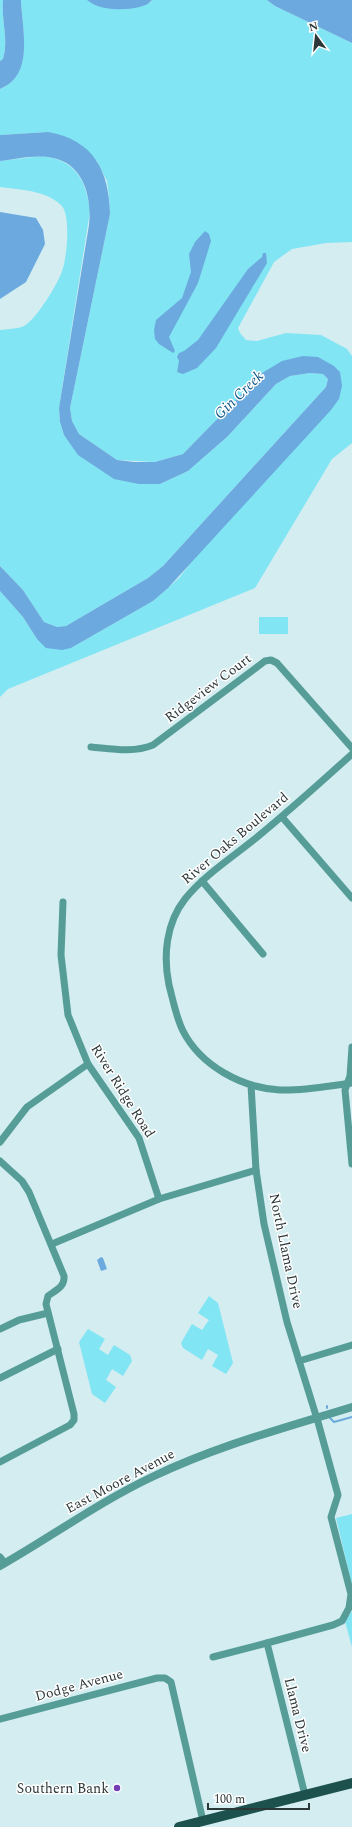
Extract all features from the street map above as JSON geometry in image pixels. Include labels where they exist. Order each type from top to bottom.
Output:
[{"type":"main road","points":[[179,1827],[352,1783]]},
{"type":"street","name":"Ridgeview Court","points":[[92,747],[131,751],[143,749],[153,745],[265,662],[272,660],[278,663],[352,748]]},
{"type":"street","name":"River Oaks Boulevard","points":[[350,1083],[303,1089],[279,1090],[252,1085],[228,1075],[208,1062],[193,1048],[183,1031],[174,1006],[165,956],[175,915],[185,898],[202,882],[282,817],[352,754]]},
{"type":"street","points":[[282,817],[352,898]]},
{"type":"street","points":[[202,882],[263,954]]},
{"type":"street","name":"River Ridge Road","points":[[63,902],[61,955],[66,1004],[72,1025],[88,1064],[139,1138],[159,1199]]},
{"type":"street","points":[[352,1047],[350,1083],[345,1090],[352,1164]]},
{"type":"street","points":[[0,1142],[27,1107],[88,1064]]},
{"type":"street","name":"North Llama Drive","points":[[252,1085],[256,1170],[264,1224],[288,1322],[317,1418]]},
{"type":"street","points":[[0,1161],[22,1181],[29,1192],[52,1244],[64,1281],[62,1286],[48,1296],[46,1304],[74,1414],[74,1420],[70,1425],[0,1462]]},
{"type":"street","points":[[52,1244],[159,1199],[256,1170]]},
{"type":"street","points":[[0,1329],[19,1320],[48,1312]]},
{"type":"street","points":[[299,1361],[352,1345]]},
{"type":"street","points":[[0,1378],[58,1349]]},
{"type":"street","name":"East Moore Avenue","points":[[2,1562],[159,1473],[210,1451],[352,1407]]},
{"type":"street","points":[[213,1657],[333,1625],[342,1620],[349,1608],[352,1594],[331,1517],[338,1495],[317,1418]]},
{"type":"street","name":"Llama Drive","points":[[267,1643],[305,1795]]},
{"type":"street","name":"Dodge Avenue","points":[[0,1719],[157,1678],[165,1678],[170,1682],[203,1821]]},
{"type":"shaded area","points":[[0,0],[3,0],[5,52],[3,59],[0,61]]},
{"type":"shaded area","points":[[3,0],[21,0],[24,50],[22,63],[18,73],[11,82],[0,89],[0,61],[3,59],[5,52]]},
{"type":"shaded area","points":[[21,0],[87,0],[150,3],[152,0],[267,0],[275,6],[352,43],[352,242],[326,243],[292,249],[274,262],[238,328],[246,340],[257,341],[286,333],[321,335],[347,349],[352,356],[352,443],[332,459],[255,588],[8,689],[0,697],[0,591],[23,617],[37,639],[71,648],[153,601],[179,578],[340,372],[262,373],[183,454],[155,462],[117,460],[79,434],[72,421],[70,408],[110,214],[107,181],[97,161],[48,132],[0,135],[0,89],[11,82],[18,73],[24,50]]},
{"type":"shaded area","points":[[87,0],[152,0],[148,4],[135,8],[110,9],[95,5]]},
{"type":"shaded area","points":[[267,0],[352,0],[352,43],[275,6]]},
{"type":"shaded area","points":[[48,132],[64,136],[77,142],[88,150],[102,171],[109,198],[110,214],[70,408],[72,421],[79,434],[117,460],[155,462],[183,454],[262,373],[282,361],[303,356],[318,357],[334,366],[340,372],[342,386],[339,399],[331,410],[168,588],[153,601],[71,648],[62,650],[46,648],[37,639],[23,617],[0,591],[0,566],[23,590],[44,622],[57,627],[66,626],[148,578],[163,566],[326,387],[328,379],[323,374],[310,373],[290,376],[276,384],[227,437],[188,471],[160,484],[139,484],[114,479],[78,455],[64,435],[60,422],[59,408],[89,225],[90,215],[87,194],[79,175],[64,161],[40,156],[0,161],[0,135]]},
{"type":"shaded area","points":[[42,156],[63,162],[77,173],[85,189],[90,211],[59,408],[60,422],[64,435],[139,484],[160,484],[188,471],[227,437],[276,384],[290,376],[310,373],[323,374],[328,379],[326,387],[163,566],[148,578],[66,626],[57,627],[44,622],[23,590],[0,566],[0,330],[24,326],[35,316],[53,290],[61,274],[66,254],[67,225],[64,210],[61,205],[48,196],[24,190],[0,187],[0,161]]},
{"type":"shaded area","points":[[0,212],[36,218],[43,230],[45,244],[26,282],[0,299]]},
{"type":"shaded area","points":[[205,231],[209,234],[211,241],[198,283],[169,337],[175,351],[173,353],[159,344],[155,339],[154,330],[156,320],[182,298],[191,272],[189,254],[195,242]]},
{"type":"shaded area","points":[[263,253],[266,253],[267,263],[216,348],[197,368],[183,374],[177,372],[179,361],[177,357],[179,353],[198,340],[248,269],[262,257]]},
{"type":"shaded area","points":[[259,617],[288,617],[288,634],[259,634]]},
{"type":"shaded area","points":[[101,1257],[103,1258],[107,1269],[101,1271],[97,1260]]},
{"type":"shaded area","points":[[209,1296],[218,1303],[233,1363],[226,1374],[212,1366],[218,1355],[208,1349],[202,1360],[183,1348],[181,1343],[192,1324],[202,1330],[209,1320],[198,1313]]},
{"type":"shaded area","points":[[88,1329],[105,1339],[99,1349],[108,1355],[114,1345],[130,1355],[132,1361],[123,1376],[112,1369],[106,1380],[116,1387],[105,1403],[92,1394],[79,1342]]},
{"type":"shaded area","points":[[352,1514],[352,1585],[336,1518]]},
{"type":"shaded area","points":[[352,1611],[352,1647],[345,1621]]},
{"type":"waterway","points":[[330,1418],[334,1422],[352,1417]]},
{"type":"place","name":"Southern Bank","points":[[117,1788]]},
{"type":"water label","name":"Gin Creek","points":[[239,395]]}]
